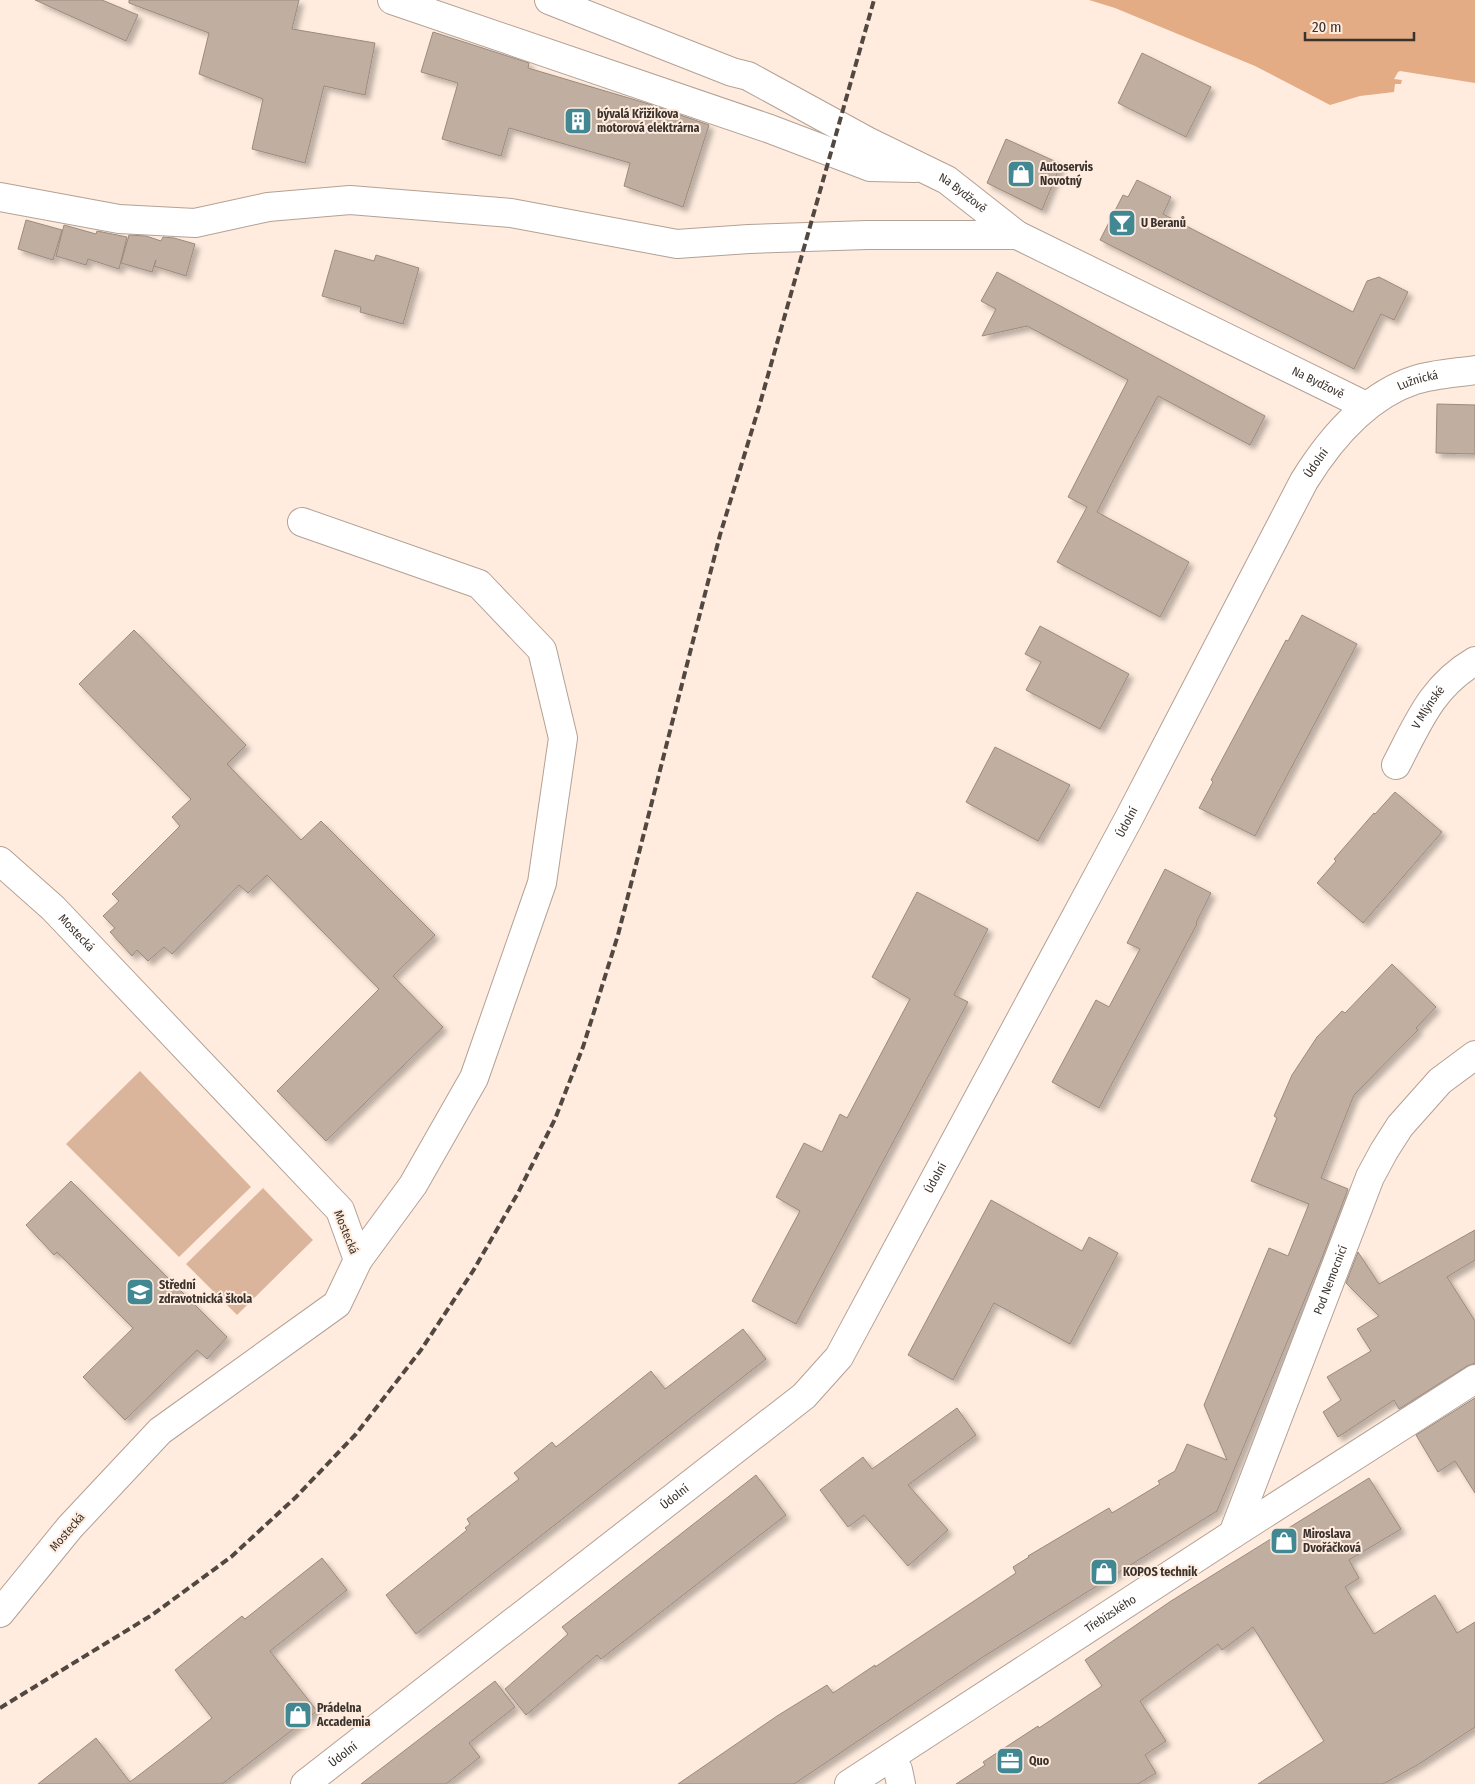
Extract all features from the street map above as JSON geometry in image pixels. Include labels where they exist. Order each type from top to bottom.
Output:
[{"type":"street","points":[[392,0],[770,129],[870,167],[922,168]]},
{"type":"street","name":"Na Bydžově","points":[[549,0],[732,72],[748,76],[867,141],[947,180],[1017,235],[1366,406]]},
{"type":"street","points":[[0,198],[119,219],[194,223],[268,207],[350,200],[511,213],[677,244],[749,239],[868,235],[1017,235]]},
{"type":"street","name":"Lužnická","points":[[1366,406],[1414,380],[1475,370]]},
{"type":"street","name":"Údolní","points":[[306,1784],[804,1396],[839,1358],[1129,818],[1304,481],[1331,442],[1366,406]]},
{"type":"street","points":[[302,522],[479,584],[542,650],[563,738],[542,883],[474,1078],[413,1185],[358,1260]]},
{"type":"street","name":"V Mlýnské","points":[[1396,765],[1430,700],[1460,670],[1475,661]]},
{"type":"street","name":"Mostecká","points":[[0,861],[53,908],[340,1210],[358,1260],[337,1304],[160,1431],[70,1527],[0,1614]]},
{"type":"street","name":"Pod Nemocnicí","points":[[1233,1534],[1370,1176],[1400,1126],[1440,1081],[1475,1055]]},
{"type":"street","name":"Třebízského","points":[[849,1784],[1475,1379]]},
{"type":"street","points":[[891,1756],[898,1770],[901,1784]]},
{"type":"shaded area","points":[[1089,0],[1475,0],[1475,83],[1400,71],[1394,79],[1402,80],[1401,84],[1395,84],[1394,92],[1360,96],[1330,105],[1255,66],[1115,8]]},
{"type":"shaded area","points":[[140,1071],[251,1187],[179,1257],[66,1144]]},
{"type":"shaded area","points":[[263,1188],[313,1240],[237,1315],[186,1264]]},
{"type":"building","points":[[35,0],[102,0],[138,15],[126,41]]},
{"type":"building","points":[[129,0],[299,0],[292,29],[375,43],[365,95],[324,86],[305,163],[252,149],[263,99],[199,74],[209,33],[129,3]]},
{"type":"building","name":"bývalá Křižíkova motorová elektrárna","points":[[433,32],[529,63],[528,68],[649,104],[709,125],[683,207],[624,186],[630,163],[509,128],[501,156],[442,139],[458,83],[421,72]]},
{"type":"building","points":[[1142,53],[1211,87],[1186,137],[1118,103]]},
{"type":"building","points":[[1006,139],[1061,164],[1042,210],[987,183]]},
{"type":"building","points":[[1137,180],[1171,197],[1163,214],[1353,312],[1367,281],[1379,277],[1408,292],[1394,320],[1381,314],[1354,369],[1100,240],[1123,195],[1128,197]]},
{"type":"building","points":[[26,220],[62,230],[53,260],[18,249]]},
{"type":"building","points":[[64,225],[96,234],[97,231],[127,237],[119,269],[88,259],[86,265],[56,256]]},
{"type":"building","points":[[129,235],[146,236],[161,241],[163,237],[174,238],[195,244],[186,276],[154,266],[152,272],[121,263]]},
{"type":"building","points":[[335,250],[374,261],[376,255],[419,268],[403,324],[360,312],[361,307],[322,296]]},
{"type":"building","points":[[997,272],[1265,416],[1250,445],[1158,396],[1119,469],[1097,512],[1189,562],[1160,617],[1057,562],[1087,507],[1068,497],[1128,380],[1027,326],[982,336],[996,309],[981,301]]},
{"type":"building","points":[[1437,404],[1475,405],[1475,454],[1436,453]]},
{"type":"building","points":[[1302,615],[1357,644],[1255,836],[1199,808],[1213,782],[1211,780],[1286,640],[1288,641]]},
{"type":"building","points":[[1040,626],[1129,674],[1100,729],[1026,690],[1041,662],[1025,654]]},
{"type":"building","points":[[134,630],[246,745],[227,764],[301,840],[321,821],[435,935],[393,976],[443,1027],[326,1141],[277,1091],[379,989],[267,875],[248,893],[239,885],[172,954],[164,947],[148,961],[137,950],[132,956],[110,932],[115,928],[103,916],[119,901],[112,894],[180,826],[172,817],[191,799],[79,684]]},
{"type":"building","points":[[995,747],[1070,785],[1038,841],[966,802]]},
{"type":"building","points":[[1395,792],[1442,832],[1363,923],[1317,883],[1336,861],[1334,859]]},
{"type":"building","points":[[1165,869],[1211,893],[1197,924],[1099,1108],[1052,1082],[1096,1000],[1109,1007],[1140,949],[1127,943]]},
{"type":"building","points":[[917,892],[988,929],[954,995],[968,1002],[796,1324],[752,1301],[800,1211],[776,1197],[804,1143],[822,1152],[840,1114],[847,1118],[910,999],[872,977]]},
{"type":"building","points":[[1392,964],[1436,1007],[1416,1028],[1418,1030],[1354,1095],[1321,1178],[1348,1189],[1322,1258],[1217,1511],[983,1657],[794,1784],[678,1784],[777,1716],[827,1685],[833,1693],[875,1665],[875,1667],[1016,1573],[1013,1567],[1028,1556],[1109,1508],[1112,1513],[1160,1484],[1158,1481],[1175,1471],[1187,1444],[1227,1460],[1204,1405],[1269,1248],[1288,1256],[1309,1204],[1251,1181],[1277,1118],[1274,1116],[1292,1075],[1317,1037],[1342,1011],[1345,1013]]},
{"type":"building","name":"Střední zdravotnická škola","points":[[71,1181],[227,1337],[207,1359],[197,1350],[125,1420],[83,1377],[133,1328],[57,1252],[54,1255],[26,1225]]},
{"type":"building","points":[[991,1200],[1082,1251],[1089,1237],[1118,1253],[1070,1344],[994,1303],[953,1380],[908,1355]]},
{"type":"building","points":[[1475,1230],[1475,1260],[1447,1277],[1475,1321],[1475,1363],[1467,1366],[1399,1409],[1394,1400],[1338,1437],[1323,1412],[1341,1400],[1327,1377],[1371,1351],[1357,1329],[1379,1316],[1346,1283],[1358,1252],[1379,1284]]},
{"type":"building","points":[[743,1329],[766,1359],[416,1634],[386,1595],[467,1530],[465,1528],[470,1524],[467,1519],[519,1479],[514,1473],[552,1442],[556,1447],[651,1371],[665,1389]]},
{"type":"building","points":[[1475,1398],[1475,1493],[1455,1461],[1438,1472],[1416,1435]]},
{"type":"building","points":[[957,1408],[976,1435],[908,1485],[948,1530],[908,1566],[864,1515],[848,1527],[820,1490],[863,1457],[872,1469]]},
{"type":"building","points":[[756,1475],[786,1515],[601,1659],[597,1655],[526,1715],[505,1689],[568,1634],[562,1627]]},
{"type":"building","points":[[1369,1478],[1401,1529],[1349,1560],[1359,1578],[1345,1587],[1374,1634],[1435,1595],[1457,1633],[1475,1622],[1475,1727],[1419,1764],[1383,1784],[1258,1784],[1324,1741],[1253,1627],[1222,1650],[1218,1644],[1140,1701],[1166,1741],[1145,1755],[1156,1773],[1138,1784],[956,1784],[985,1765],[983,1762],[1102,1686],[1085,1660],[1171,1601]]},
{"type":"building","points":[[322,1558],[347,1590],[270,1651],[317,1711],[222,1784],[38,1784],[96,1738],[130,1782],[177,1746],[212,1718],[175,1670],[242,1616],[245,1619]]},
{"type":"building","points":[[495,1681],[515,1707],[469,1743],[480,1757],[446,1784],[361,1784]]},
{"type":"railway","points":[[0,1708],[152,1615],[231,1557],[296,1497],[356,1434],[421,1350],[473,1271],[518,1193],[555,1119],[583,1047],[618,935],[720,535],[759,407],[874,0]]},
{"type":"place","name":"bývalá Křižíkova motorová elektrárna","points":[[578,121]]},
{"type":"place","name":"Autoservis Novotný","points":[[1021,174]]},
{"type":"place","name":"U Beranů","points":[[1122,223]]},
{"type":"place","name":"Střední zdravotnická škola","points":[[140,1292]]},
{"type":"place","name":"Miroslava Dvořáčková","points":[[1284,1541]]},
{"type":"place","name":"KOPOS technik","points":[[1104,1572]]},
{"type":"place","name":"Prádelna Accademia","points":[[298,1715]]},
{"type":"place","name":"Quo","points":[[1010,1761]]}]
